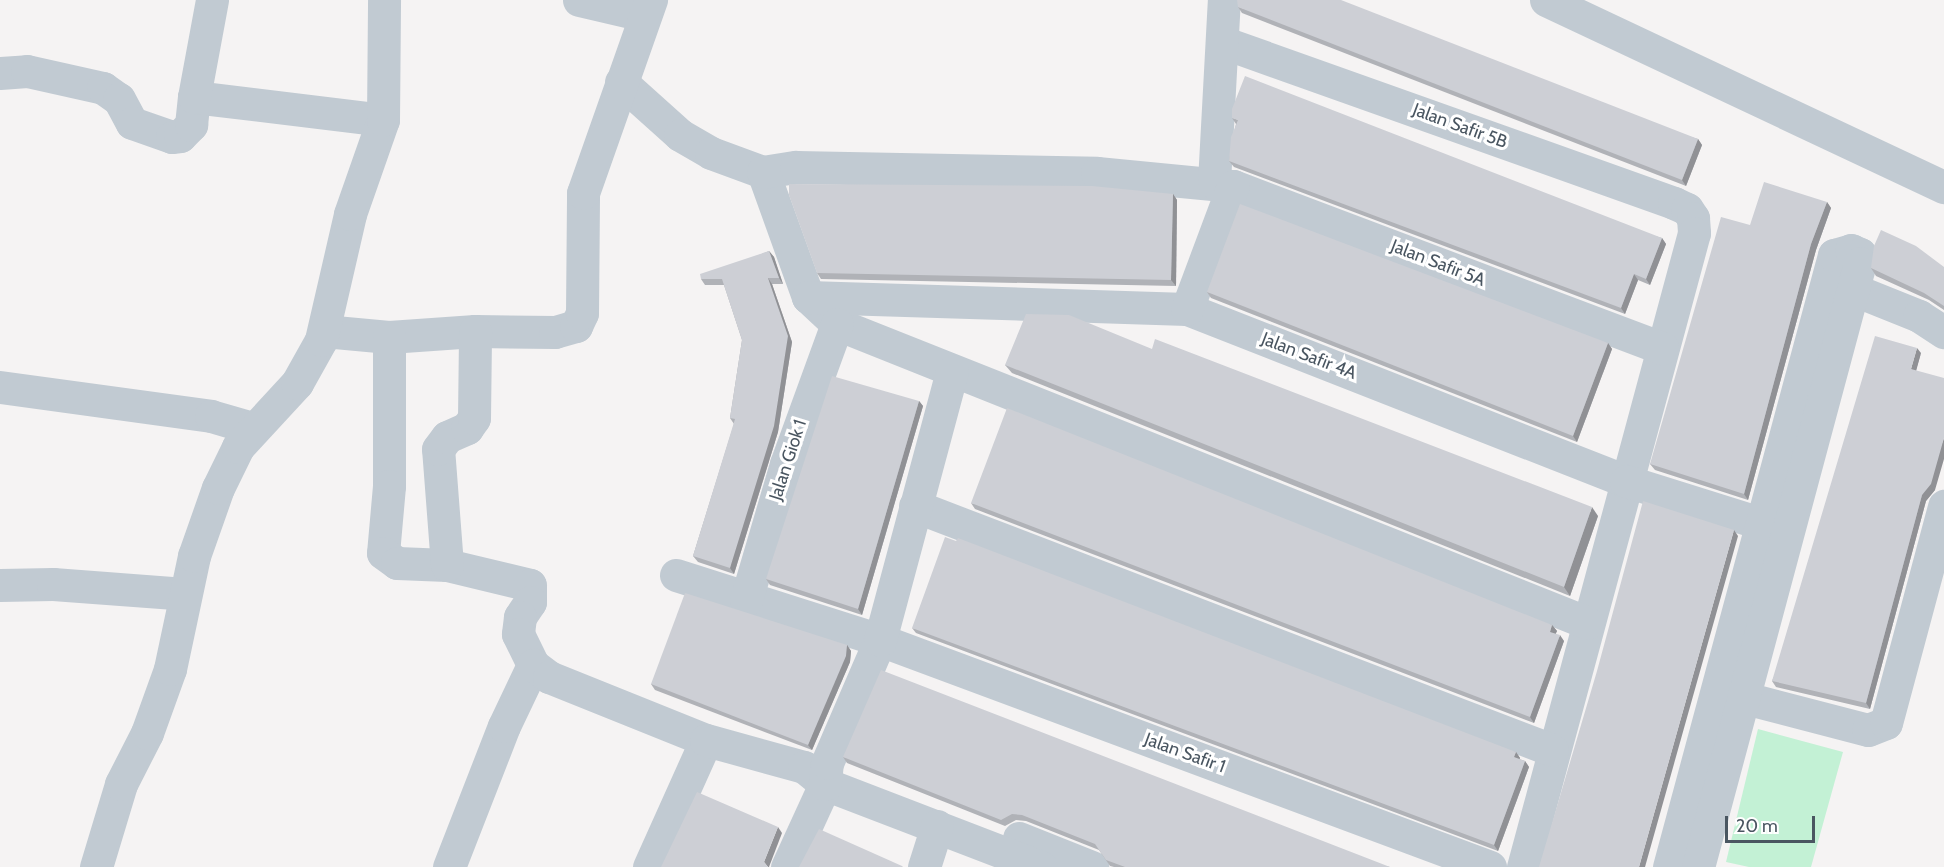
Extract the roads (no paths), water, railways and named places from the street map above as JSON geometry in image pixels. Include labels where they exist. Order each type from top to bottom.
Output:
[{"type":"street","points":[[0,74],[27,71],[103,88],[119,99],[132,123],[172,137],[187,131],[190,125],[212,0]]},
{"type":"street","points":[[96,867],[121,784],[147,733],[170,669],[185,594],[218,488],[252,428],[297,383],[324,331],[350,214],[383,120],[384,0]]},
{"type":"street","points":[[324,331],[389,337],[475,331],[555,332],[576,326],[582,313],[583,193],[648,8],[579,0]]},
{"type":"street","points":[[1187,309],[1223,184],[1224,0]]},
{"type":"street","points":[[1546,0],[1944,188]]},
{"type":"street","name":"Jalan Safir 5B","points":[[1222,42],[1687,208],[1693,218],[1694,233],[1662,348]]},
{"type":"street","points":[[621,82],[680,135],[711,153],[763,172],[808,297],[837,324],[952,372],[1588,623]]},
{"type":"street","points":[[194,97],[383,120]]},
{"type":"street","name":"Jalan Safir 5A","points":[[763,172],[796,167],[1097,173],[1223,184],[1662,348]]},
{"type":"street","points":[[1669,867],[1775,528],[1839,284],[1919,316],[1944,332]]},
{"type":"street","name":"Jalan Safir 4A","points":[[808,297],[1187,309],[1626,481],[1775,528]]},
{"type":"street","name":"Jalan Giok 1","points":[[746,600],[786,464],[837,324]]},
{"type":"street","points":[[447,565],[438,449],[441,442],[467,428],[474,418],[475,331]]},
{"type":"street","points":[[389,337],[390,476],[383,553],[397,563],[447,565],[530,585],[530,602],[520,617],[519,634],[533,665],[549,677],[706,740],[819,771],[1092,867]]},
{"type":"street","points":[[1523,867],[1552,750],[1662,348]]},
{"type":"street","points":[[787,867],[819,771],[880,640],[952,372]]},
{"type":"street","points":[[0,387],[211,416],[252,428]]},
{"type":"street","points":[[915,506],[1552,750]]},
{"type":"street","points":[[1744,698],[1868,730],[1886,723],[1944,506]]},
{"type":"street","points":[[1698,867],[1744,698],[1775,528]]},
{"type":"street","points":[[676,574],[746,600],[880,640]]},
{"type":"street","points":[[0,585],[53,584],[185,594]]},
{"type":"street","name":"Jalan Safir 1","points":[[880,640],[1490,867]]},
{"type":"street","points":[[449,867],[508,716],[533,665]]},
{"type":"street","points":[[649,867],[706,740]]},
{"type":"street","points":[[819,771],[937,826],[1041,867]]},
{"type":"street","points":[[924,867],[937,826]]}]
